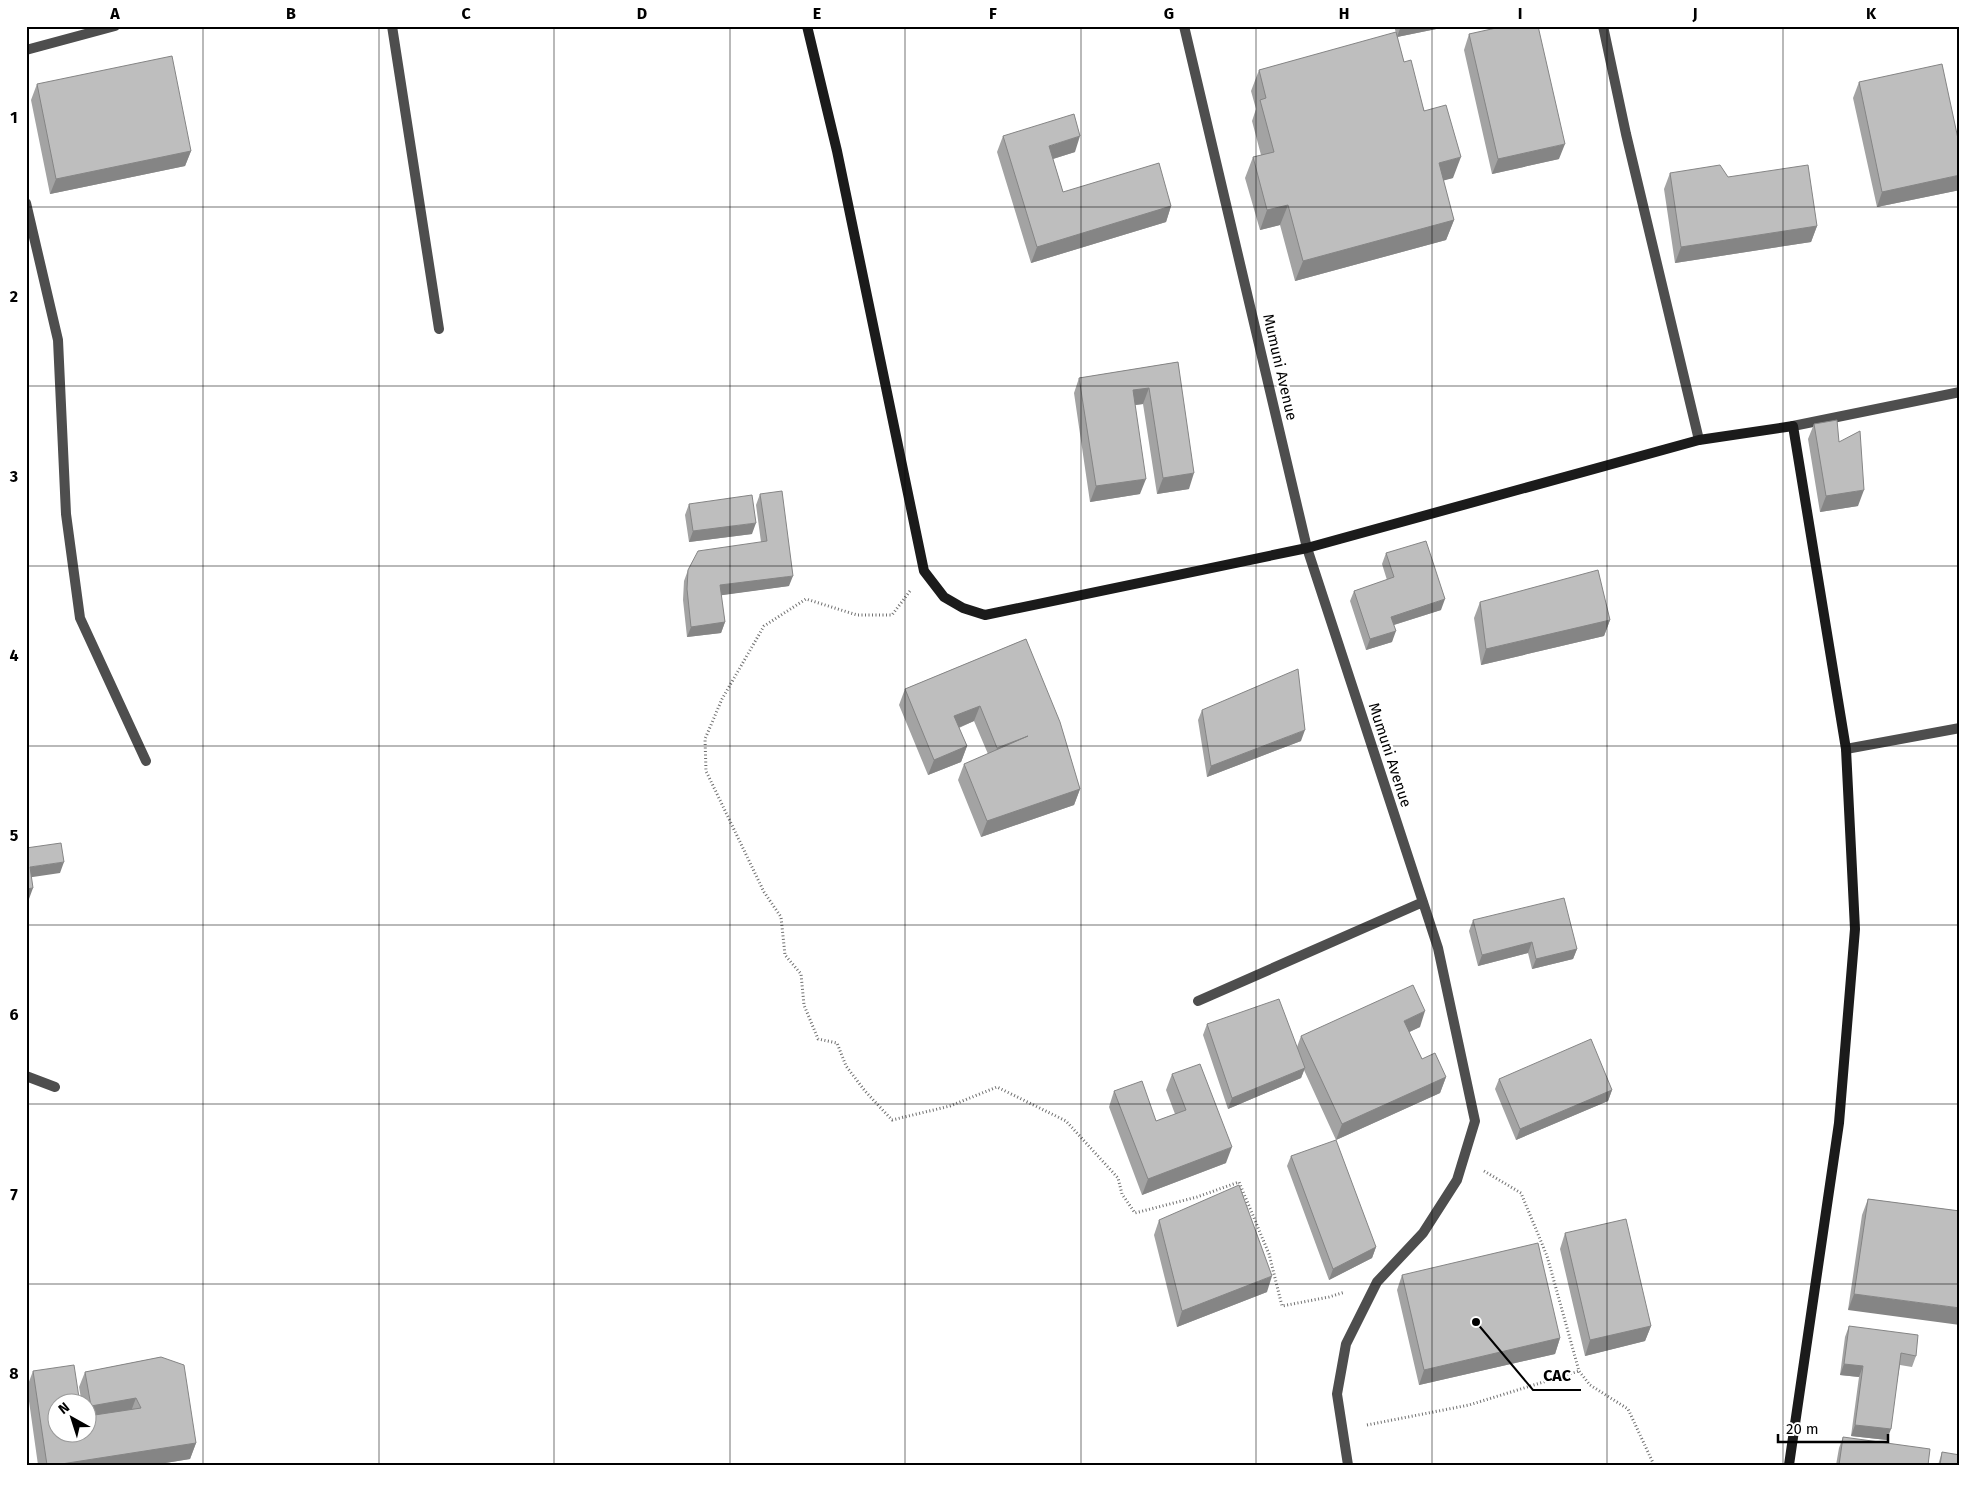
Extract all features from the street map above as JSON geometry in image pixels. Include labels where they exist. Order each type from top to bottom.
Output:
[{"type":"street","points":[[26,50],[115,26]]},
{"type":"street","points":[[392,26],[438,329]]},
{"type":"street","points":[[807,26],[837,151],[924,571],[944,597],[962,608],[985,615],[1307,548],[1698,440],[1793,426],[1960,392]]},
{"type":"street","name":"Mumuni Avenue","points":[[1184,26],[1307,548],[1438,948],[1475,1121],[1457,1180],[1423,1233],[1377,1282],[1346,1344],[1337,1394],[1348,1465]]},
{"type":"street","points":[[1603,26],[1626,134],[1698,440]]},
{"type":"street","points":[[26,203],[58,340],[66,514],[80,618],[146,761]]},
{"type":"street","points":[[1789,1465],[1839,1123],[1854,939],[1846,749],[1793,426]]},
{"type":"street","points":[[1846,749],[1960,728]]},
{"type":"street","points":[[1198,1001],[1423,902]]},
{"type":"street","points":[[26,1076],[55,1087]]},
{"type":"path","points":[[924,571],[892,615],[856,615],[806,599],[764,626],[722,699],[705,739],[706,771],[764,892],[781,917],[785,955],[801,974],[804,1006],[818,1039],[838,1043],[846,1066],[865,1092],[892,1120],[950,1106],[997,1087],[1066,1121],[1118,1178],[1122,1194],[1135,1213],[1196,1197],[1239,1182],[1269,1254],[1282,1306],[1329,1297],[1377,1282]]},
{"type":"path","points":[[1462,1164],[1484,1171],[1520,1193],[1547,1256],[1579,1371],[1590,1385],[1628,1409],[1654,1465]]},
{"type":"path","points":[[1342,1430],[1469,1405],[1579,1371]]},
{"type":"building","points":[[1505,26],[1538,26],[1565,144],[1498,159],[1469,34]]},
{"type":"building","points":[[1396,32],[1404,62],[1411,60],[1424,111],[1446,105],[1461,157],[1439,163],[1454,220],[1303,261],[1288,205],[1267,210],[1253,157],[1274,152],[1260,100],[1266,98],[1259,70]]},
{"type":"building","points":[[172,56],[191,151],[56,179],[37,84]]},
{"type":"building","points":[[1942,64],[1960,148],[1960,175],[1882,192],[1859,82]]},
{"type":"building","points":[[1074,114],[1080,136],[1049,146],[1063,192],[1159,163],[1171,206],[1037,247],[1003,136]]},
{"type":"building","points":[[1720,165],[1728,177],[1808,165],[1817,226],[1681,247],[1670,173]]},
{"type":"building","points":[[1178,362],[1194,473],[1163,478],[1149,388],[1133,390],[1146,479],[1096,486],[1079,378]]},
{"type":"building","points":[[1837,420],[1839,442],[1860,431],[1864,490],[1826,496],[1814,424]]},
{"type":"building","points":[[782,491],[793,576],[720,585],[725,622],[691,627],[687,589],[688,570],[698,551],[767,541],[760,494]]},
{"type":"building","points":[[752,495],[756,523],[693,531],[689,504]]},
{"type":"building","points":[[1426,541],[1445,599],[1391,617],[1396,631],[1370,639],[1354,591],[1394,577],[1386,553]]},
{"type":"building","points":[[1598,570],[1610,620],[1486,649],[1480,602]]},
{"type":"building","points":[[1026,639],[1060,722],[1080,789],[987,821],[964,764],[1028,736],[997,748],[980,706],[954,716],[967,746],[934,760],[905,689]]},
{"type":"building","points":[[1298,669],[1305,730],[1211,766],[1202,710]]},
{"type":"building","points":[[61,843],[64,862],[30,867],[33,888],[26,889],[26,848]]},
{"type":"building","points":[[1564,898],[1577,949],[1536,959],[1532,942],[1482,955],[1473,920]]},
{"type":"building","points":[[1413,985],[1425,1011],[1404,1021],[1422,1059],[1435,1053],[1446,1077],[1342,1124],[1301,1036]]},
{"type":"building","points":[[1279,999],[1305,1068],[1232,1098],[1207,1024]]},
{"type":"building","points":[[1591,1039],[1612,1090],[1520,1129],[1499,1079]]},
{"type":"building","points":[[1200,1064],[1232,1147],[1148,1179],[1114,1091],[1142,1081],[1156,1121],[1186,1110],[1172,1074]]},
{"type":"building","points":[[1336,1140],[1376,1247],[1333,1269],[1291,1156]]},
{"type":"building","points":[[1239,1185],[1272,1276],[1182,1311],[1159,1220]]},
{"type":"building","points":[[1868,1199],[1960,1211],[1960,1308],[1854,1294]]},
{"type":"building","points":[[1626,1219],[1651,1326],[1590,1340],[1565,1233]]},
{"type":"building","points":[[1538,1243],[1560,1338],[1424,1370],[1402,1275]]},
{"type":"building","points":[[1849,1326],[1918,1335],[1916,1356],[1901,1353],[1891,1429],[1855,1425],[1863,1366],[1844,1364]]},
{"type":"building","points":[[161,1357],[184,1365],[196,1443],[47,1465],[33,1371],[74,1365],[78,1394],[48,1394],[48,1444],[98,1444],[98,1414],[141,1408],[136,1398],[98,1405],[98,1394],[89,1394],[85,1372]]},
{"type":"building","points":[[1843,1437],[1930,1449],[1928,1465],[1839,1465]]},
{"type":"building","points":[[1942,1452],[1960,1455],[1960,1465],[1940,1465]]},
{"type":"place","name":"CAC","points":[[1476,1322]]}]
